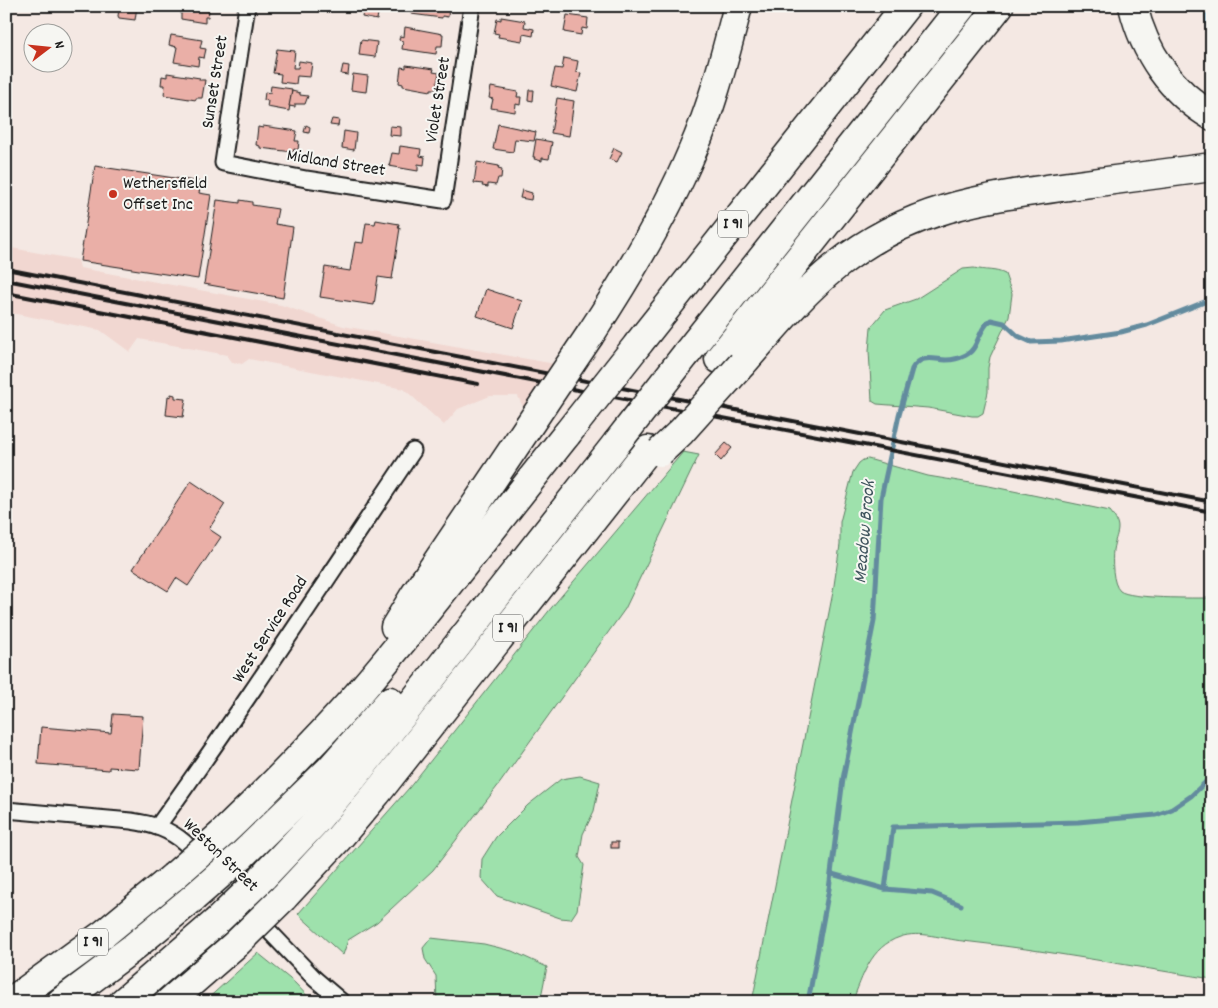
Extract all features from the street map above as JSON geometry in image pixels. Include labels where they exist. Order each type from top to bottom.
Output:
[{"type":"highway","points":[[724,61],[728,6]]},
{"type":"highway","points":[[365,686],[403,614],[590,335],[640,255],[673,193],[698,138],[724,61],[738,6]]},
{"type":"highway","name":"I 91","points":[[10,1002],[105,933],[173,877],[296,762],[365,686],[412,630],[906,6]]},
{"type":"highway","points":[[123,1002],[216,922],[262,878],[348,784],[607,442],[942,6]]},
{"type":"highway","points":[[678,352],[962,6]]},
{"type":"highway","name":"I 91","points":[[169,1002],[237,943],[338,840],[620,486],[654,451],[731,362],[998,6]]},
{"type":"highway","points":[[1133,6],[1146,44],[1162,72],[1182,94],[1212,116]]},
{"type":"highway","points":[[731,362],[837,265],[877,238],[918,218],[949,207],[979,200],[1212,167]]},
{"type":"highway","points":[[61,1002],[130,950],[193,898],[241,856],[317,782],[377,718],[607,442]]},
{"type":"street","name":"Sunset Street","points":[[223,164],[247,6]]},
{"type":"street","name":"Violet Street","points":[[443,200],[472,6]]},
{"type":"street","name":"Midland Street","points":[[223,164],[443,200]]},
{"type":"street","name":"West Service Road","points":[[157,826],[252,692],[413,452]]},
{"type":"street","name":"Weston Street","points":[[6,810],[131,821],[157,826],[168,831],[185,843],[315,979],[342,1002]]},
{"type":"shaded area","points":[[6,247],[78,260],[80,268],[281,305],[343,326],[555,364],[525,408],[518,396],[490,396],[458,409],[444,425],[404,389],[249,359],[242,364],[232,362],[227,355],[139,339],[130,352],[100,330],[6,312]]},
{"type":"green space","points":[[974,268],[998,271],[1005,274],[1012,294],[1009,317],[990,357],[988,392],[983,413],[978,416],[972,416],[928,408],[877,404],[872,401],[869,351],[871,327],[885,310],[916,299],[963,269]]},
{"type":"green space","points":[[683,452],[699,455],[625,609],[500,783],[433,870],[377,922],[348,940],[343,955],[298,914],[409,788],[552,607]]},
{"type":"green space","points":[[868,459],[928,476],[989,486],[1110,511],[1118,526],[1113,550],[1113,566],[1115,583],[1120,591],[1126,594],[1149,597],[1212,598],[1212,979],[915,934],[900,937],[881,948],[864,973],[852,1002],[752,1002],[833,592],[840,545],[840,522],[853,472],[859,463]]},
{"type":"green space","points":[[580,776],[600,782],[594,811],[583,834],[579,857],[584,865],[577,910],[571,919],[560,918],[497,896],[481,878],[482,859],[496,837],[528,805],[561,779]]},
{"type":"green space","points":[[431,938],[484,944],[512,951],[547,967],[540,1002],[437,1002],[436,976],[425,959],[423,948]]},
{"type":"green space","points":[[258,953],[295,983],[313,1002],[204,1002]]},
{"type":"water","points":[[1207,6],[1212,6],[1212,35],[1206,30],[1205,15]]},
{"type":"building","points":[[122,6],[137,6],[135,20],[119,18],[119,9],[121,10]]},
{"type":"building","points":[[181,6],[207,6],[206,10],[209,11],[208,17],[205,17],[205,23],[181,19]]},
{"type":"building","points":[[364,6],[379,6],[377,20],[362,17]]},
{"type":"building","points":[[408,6],[449,6],[448,17],[411,14],[412,8],[408,8]]},
{"type":"building","points":[[567,15],[588,18],[587,29],[582,28],[581,35],[564,32]]},
{"type":"building","points":[[501,17],[525,21],[524,27],[534,29],[533,36],[523,34],[522,41],[498,37],[499,34],[494,33],[497,19],[501,20]]},
{"type":"building","points":[[405,27],[443,34],[442,46],[437,46],[436,54],[402,49],[403,41],[399,40],[400,36],[404,37]]},
{"type":"building","points":[[171,35],[202,40],[200,48],[206,49],[204,58],[199,57],[198,66],[174,62],[177,47],[169,45]]},
{"type":"building","points":[[361,40],[377,42],[375,57],[359,55]]},
{"type":"building","points":[[277,49],[295,51],[293,68],[298,68],[299,61],[312,63],[310,77],[297,76],[296,84],[280,82],[281,74],[273,73]]},
{"type":"building","points":[[564,58],[578,61],[576,72],[581,73],[577,92],[551,86],[555,68],[562,69]]},
{"type":"building","points":[[343,65],[349,66],[348,75],[341,74]]},
{"type":"building","points":[[406,65],[434,69],[433,72],[439,73],[436,89],[431,89],[431,91],[403,86],[403,84],[399,83],[401,67],[406,68]]},
{"type":"building","points":[[167,73],[205,80],[202,98],[196,98],[196,100],[164,95],[165,85],[161,85],[162,76],[167,77]]},
{"type":"building","points":[[353,74],[368,76],[366,92],[351,90]]},
{"type":"building","points":[[271,86],[292,89],[289,111],[267,107],[268,101],[264,100],[265,92],[270,93]]},
{"type":"building","points":[[491,87],[518,92],[517,97],[521,97],[520,105],[516,104],[515,112],[491,108],[493,99],[489,98]]},
{"type":"building","points":[[529,90],[534,90],[533,101],[528,100]]},
{"type":"building","points":[[292,91],[308,96],[305,104],[295,104],[295,107],[289,106]]},
{"type":"building","points":[[557,98],[574,101],[569,136],[551,133]]},
{"type":"building","points":[[332,119],[339,120],[338,126],[330,125]]},
{"type":"building","points":[[498,124],[536,132],[534,141],[515,139],[513,152],[493,149]]},
{"type":"building","points":[[306,125],[310,127],[309,133],[304,132]]},
{"type":"building","points":[[263,126],[297,131],[295,141],[299,141],[298,150],[294,149],[293,152],[260,148],[260,146],[256,145],[258,127],[263,128]]},
{"type":"building","points":[[390,126],[401,127],[401,136],[389,135]]},
{"type":"building","points":[[344,131],[356,133],[354,150],[342,148]]},
{"type":"building","points":[[536,139],[552,142],[549,159],[542,158],[542,161],[534,159]]},
{"type":"building","points":[[400,146],[421,149],[420,156],[425,157],[424,165],[418,164],[418,171],[389,166],[392,153],[399,154]]},
{"type":"building","points":[[614,148],[622,152],[617,162],[609,159]]},
{"type":"building","points":[[477,162],[499,166],[498,168],[502,169],[501,178],[498,178],[496,185],[488,184],[488,187],[482,186],[483,184],[474,183]]},
{"type":"building","points":[[95,166],[201,182],[199,193],[211,195],[198,279],[80,261]]},
{"type":"building","points":[[522,190],[532,193],[531,200],[520,198]]},
{"type":"building","points":[[217,200],[240,203],[240,200],[252,202],[252,205],[278,209],[275,224],[293,227],[283,298],[204,284]]},
{"type":"building","points":[[376,220],[399,224],[398,228],[400,228],[392,279],[378,277],[374,305],[320,297],[325,267],[350,271],[355,242],[363,243],[366,223],[375,224]]},
{"type":"building","points":[[486,289],[522,301],[513,328],[477,316]]},
{"type":"building","points":[[171,394],[175,395],[175,398],[186,399],[183,417],[166,415],[168,396],[171,397]]},
{"type":"building","points":[[726,443],[732,448],[721,461],[715,455]]},
{"type":"building","points":[[191,481],[225,504],[209,529],[221,537],[188,586],[176,578],[168,591],[133,569]]},
{"type":"building","points":[[113,714],[143,716],[139,769],[109,767],[109,770],[38,764],[41,727],[111,733]]},
{"type":"building","points":[[611,842],[618,842],[618,848],[611,848]]},
{"type":"waterway","name":"Meadow Brook","points":[[808,1002],[829,889],[843,779],[874,621],[881,498],[899,415],[912,369],[915,364],[923,359],[949,360],[966,355],[974,348],[983,328],[991,320],[1004,323],[1018,336],[1031,342],[1061,341],[1121,332],[1147,325],[1212,299]]},
{"type":"waterway","points":[[832,874],[885,889],[893,827],[1078,822],[1156,815],[1172,809],[1191,796],[1212,776]]},
{"type":"waterway","points":[[885,889],[932,893],[961,905]]},
{"type":"railway","points":[[6,269],[1212,502]]},
{"type":"railway","points":[[6,280],[1212,512]]},
{"type":"railway","points":[[6,293],[478,384]]},
{"type":"place","name":"Wethersfield Offset Inc","points":[[113,194]]}]
